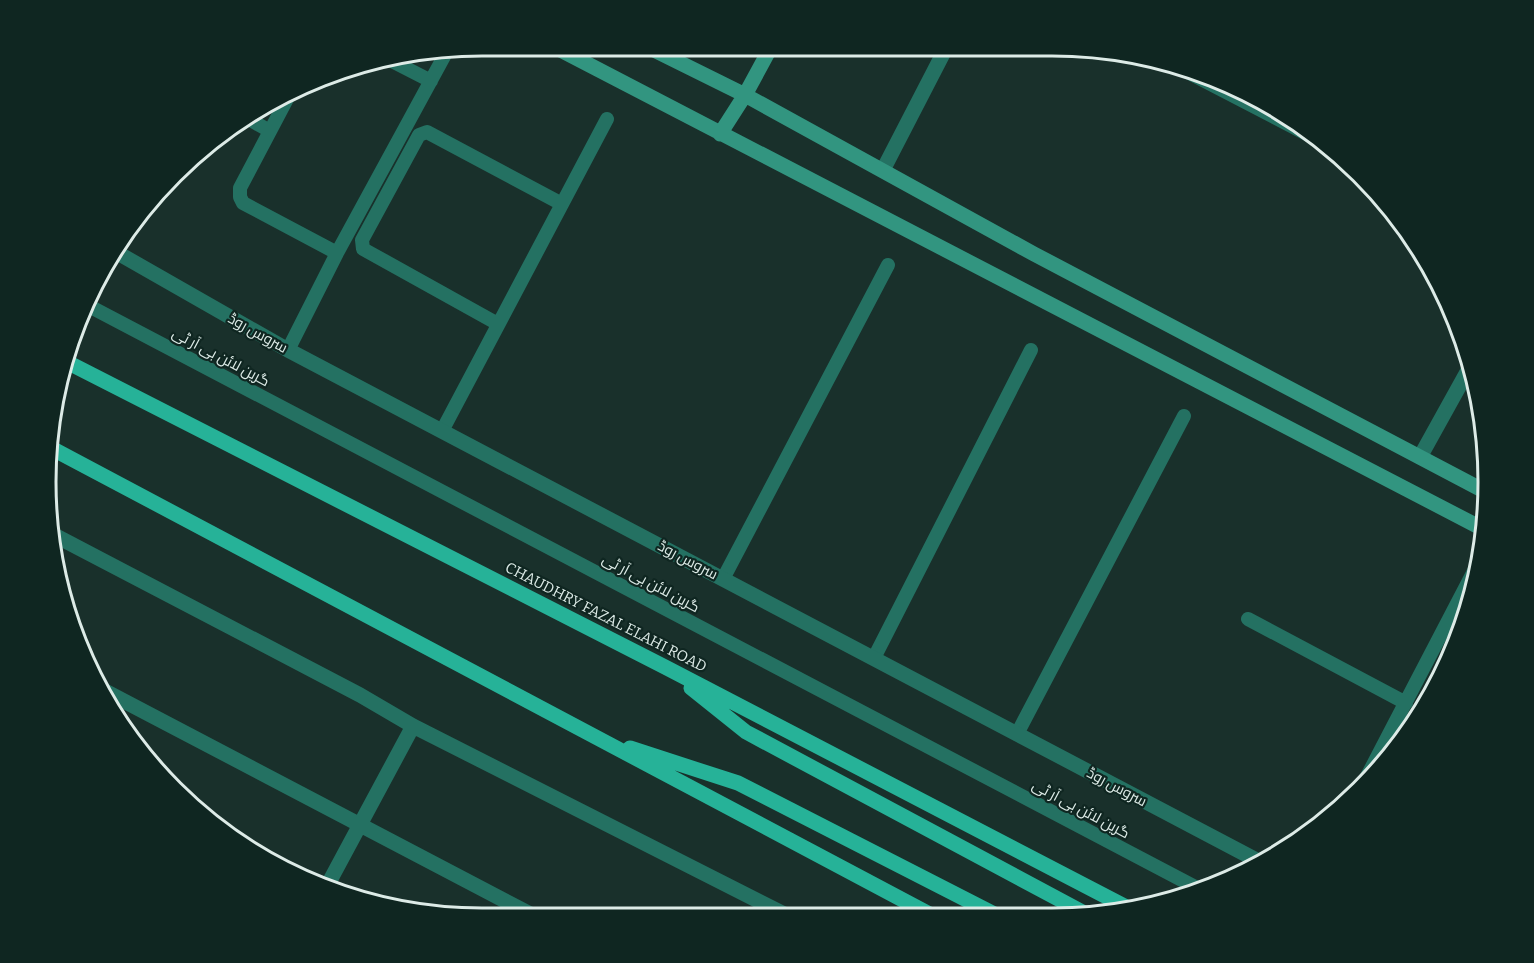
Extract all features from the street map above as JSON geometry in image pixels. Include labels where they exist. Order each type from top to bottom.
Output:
[{"type":"main road","name":"CHAUDHRY FAZAL ELAHI ROAD","points":[[72,365],[665,667],[1117,902]]},
{"type":"main road","points":[[56,451],[918,908]]},
{"type":"main road","points":[[665,667],[746,732],[1073,907]]},
{"type":"main road","points":[[591,736],[738,783],[982,908]]},
{"type":"street","points":[[572,56],[1476,525]]},
{"type":"street","points":[[666,56],[744,95],[1034,254],[1478,488]]},
{"type":"street","points":[[720,134],[766,56]]},
{"type":"street","points":[[883,170],[942,56]]},
{"type":"street","name":"سروس روڈ","points":[[121,255],[288,350],[1252,858]]},
{"type":"street","points":[[1420,457],[1465,376]]},
{"type":"street","points":[[59,538],[360,695],[413,726],[772,908]]},
{"type":"street","points":[[114,696],[519,908]]},
{"type":"street","points":[[330,880],[413,726]]},
{"type":"lane","points":[[288,350],[337,253],[444,57]]},
{"type":"lane","points":[[398,64],[431,81]]},
{"type":"lane","points":[[284,104],[240,188],[240,197],[243,203],[337,253]]},
{"type":"lane","points":[[442,431],[607,119]]},
{"type":"lane","points":[[254,122],[270,131]]},
{"type":"lane","points":[[498,324],[363,249],[362,240],[422,132],[427,132],[562,204]]},
{"type":"lane","points":[[723,579],[888,265]]},
{"type":"lane","name":"گرین لائن بی آر ٹی","points":[[92,308],[1190,884]]},
{"type":"lane","points":[[874,658],[1031,350]]},
{"type":"lane","points":[[1017,734],[1184,416]]},
{"type":"lane","points":[[1378,756],[1465,589]]},
{"type":"lane","points":[[1248,619],[1406,703]]}]
